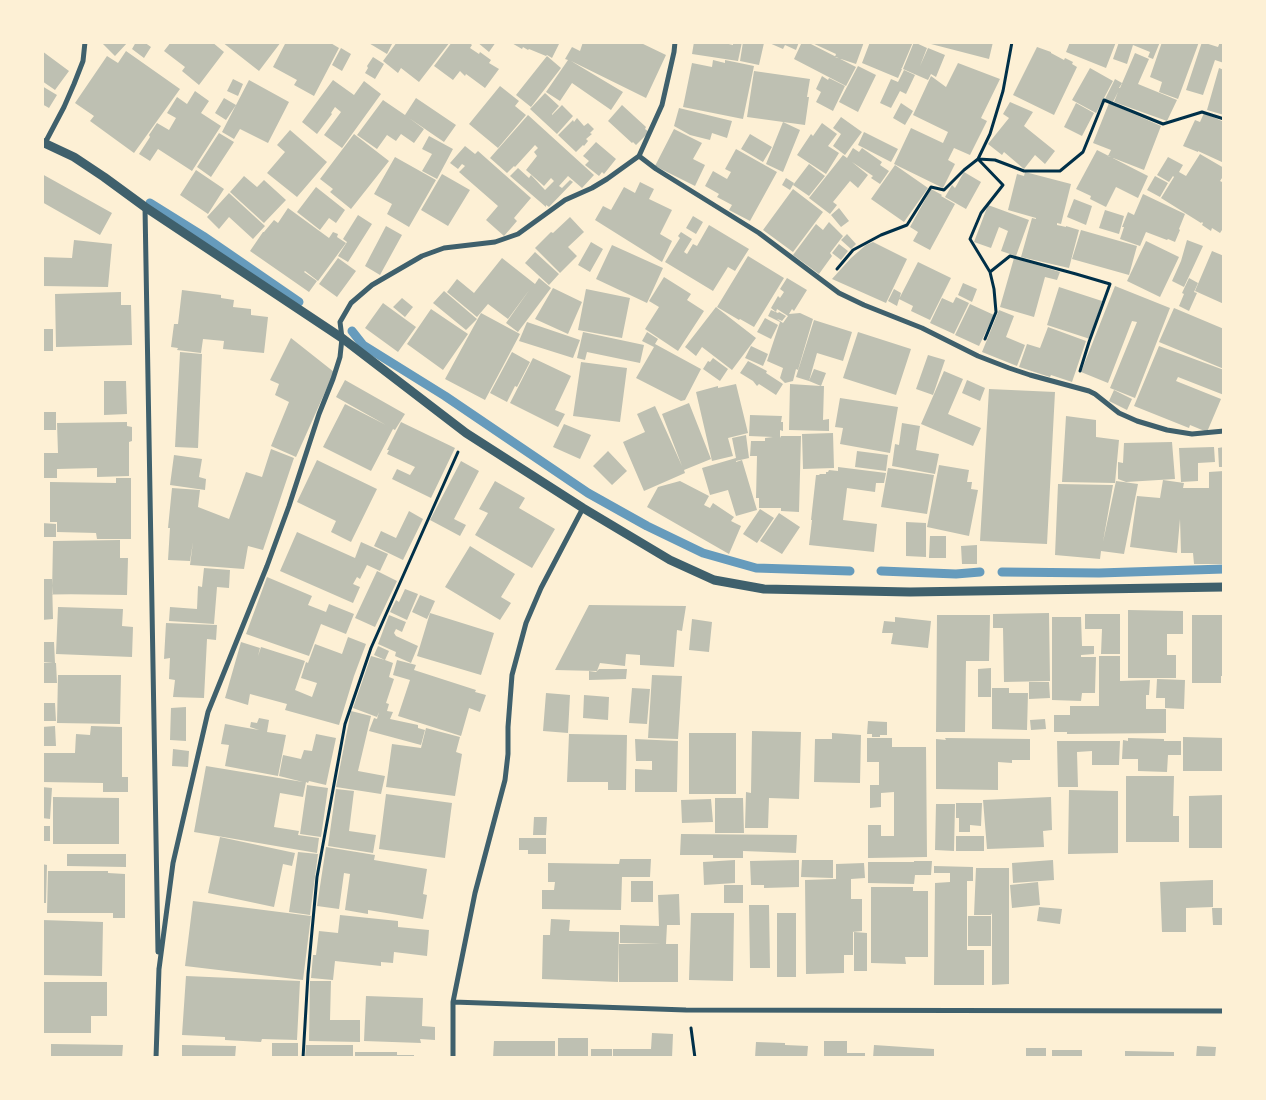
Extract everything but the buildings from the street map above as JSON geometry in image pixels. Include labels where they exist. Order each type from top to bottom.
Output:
[{"type":"street","points":[[85,42],[83,61],[74,84],[64,107],[44,142],[74,157],[145,207],[342,338],[466,433],[583,508],[670,560],[714,580],[764,589],[910,592],[1224,587]]},
{"type":"street","points":[[159,970],[173,863],[208,712],[289,506],[340,357],[342,338],[340,322],[351,302],[372,285],[422,256],[444,248],[495,242],[518,234],[565,200],[592,188],[639,156],[662,105],[675,42]]},
{"type":"street","points":[[639,156],[656,169],[759,233],[839,293],[864,305],[922,328],[978,356],[1030,375],[1089,391],[1120,413],[1137,421],[1167,430],[1192,434],[1224,431]]},
{"type":"street","points":[[145,207],[159,970],[156,1058]]},
{"type":"street","points":[[453,1058],[453,1002],[475,893],[505,780],[512,675],[526,623],[541,588],[583,508]]},
{"type":"street","points":[[453,1002],[686,1010],[1224,1011]]},
{"type":"path","points":[[824,282],[853,250],[881,235],[907,225],[931,187],[944,190],[978,159],[990,134],[1003,91],[1012,42]]},
{"type":"path","points":[[978,159],[995,160],[1024,171],[1060,171],[1083,152],[1104,100],[1164,124],[1202,112],[1224,119]]},
{"type":"path","points":[[978,159],[1003,186],[981,212],[970,238],[990,272],[996,312],[978,356]]},
{"type":"path","points":[[990,272],[1010,256],[1110,284],[1079,375],[1074,386],[1070,385]]},
{"type":"path","points":[[303,1058],[317,877],[345,724],[371,648],[466,433]]},
{"type":"path","points":[[686,1010],[691,1022],[695,1058]]},
{"type":"waterway","points":[[150,203],[203,236],[299,302]]},
{"type":"waterway","points":[[352,331],[363,345],[445,396],[588,493],[647,526],[703,553],[756,568],[850,571]]},
{"type":"waterway","points":[[1002,572],[1099,573],[1224,569]]},
{"type":"waterway","points":[[881,571],[956,574],[980,572]]}]
